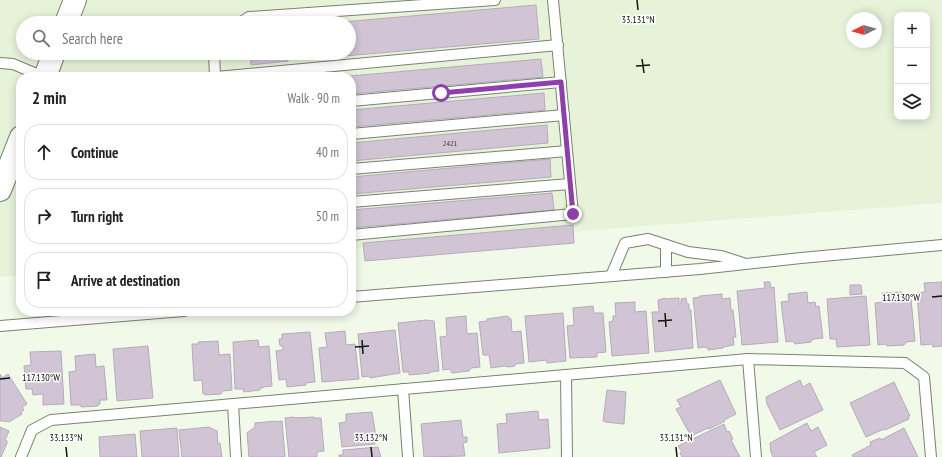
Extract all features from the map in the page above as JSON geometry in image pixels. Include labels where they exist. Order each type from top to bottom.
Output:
[{"type":"street","points":[[69,16],[75,0]]},
{"type":"street","points":[[47,72],[53,60]]},
{"type":"street","points":[[0,190],[16,150]]},
{"type":"lane","points":[[263,16],[495,0]]},
{"type":"lane","points":[[356,234],[573,214],[553,0]]},
{"type":"lane","points":[[286,72],[558,45]]},
{"type":"lane","points":[[214,60],[215,72]]},
{"type":"lane","points":[[0,63],[13,64],[32,72]]},
{"type":"lane","points":[[356,101],[561,82]]},
{"type":"lane","points":[[356,134],[564,115]]},
{"type":"lane","points":[[356,169],[567,151]]},
{"type":"lane","points":[[356,202],[570,184]]},
{"type":"lane","points":[[611,276],[626,243],[648,239],[688,252],[721,256],[747,264]]},
{"type":"lane","points":[[666,245],[666,272]]},
{"type":"lane","points":[[356,297],[666,272],[942,245]]},
{"type":"lane","points":[[0,326],[123,316]]},
{"type":"lane","points":[[748,359],[756,457]]},
{"type":"lane","points":[[21,457],[32,430],[51,420],[748,359],[905,363],[924,377],[931,457]]},
{"type":"lane","points":[[566,375],[567,457]]},
{"type":"lane","points":[[403,390],[408,457]]},
{"type":"lane","points":[[233,404],[236,457]]},
{"type":"shaded area","points":[[0,0],[942,0],[942,203],[356,249],[356,72],[16,72],[16,275],[0,277]]},
{"type":"building","points":[[536,5],[539,39],[356,55],[356,21]]},
{"type":"building","points":[[541,59],[543,77],[356,94],[356,75]]},
{"type":"building","points":[[251,60],[288,61],[251,65]]},
{"type":"building","points":[[544,93],[545,110],[356,127],[356,110]]},
{"type":"building","points":[[547,125],[548,143],[356,161],[356,143]]},
{"type":"building","points":[[550,159],[551,177],[356,194],[356,177]]},
{"type":"building","points":[[552,193],[554,210],[356,228],[356,210]]},
{"type":"building","points":[[573,225],[574,243],[365,261],[363,243]]},
{"type":"building","points":[[764,282],[770,282],[771,288],[774,287],[778,342],[742,345],[737,291],[765,288]]},
{"type":"building","points":[[942,282],[942,346],[933,347],[932,344],[921,345],[917,293],[925,292],[924,283]]},
{"type":"building","points":[[850,285],[861,285],[862,294],[850,295]]},
{"type":"building","points":[[807,292],[808,303],[815,302],[816,307],[819,306],[823,338],[811,340],[811,342],[795,344],[793,341],[786,342],[781,302],[789,301],[788,294]]},
{"type":"building","points":[[902,292],[903,300],[911,299],[915,341],[906,342],[904,345],[878,345],[875,303],[883,302],[882,293]]},
{"type":"building","points":[[722,294],[722,299],[730,298],[731,310],[733,310],[736,337],[733,337],[734,345],[708,350],[708,348],[704,347],[698,348],[693,298]]},
{"type":"building","points":[[866,296],[870,345],[837,347],[836,339],[830,339],[827,299]]},
{"type":"building","points":[[665,298],[679,298],[679,304],[681,304],[681,299],[686,298],[687,304],[689,304],[689,310],[691,310],[693,348],[655,352],[652,312],[659,312],[658,300]]},
{"type":"building","points":[[635,302],[635,312],[646,311],[649,353],[612,356],[609,322],[613,321],[613,316],[616,316],[615,303]]},
{"type":"building","points":[[593,306],[594,313],[603,313],[606,352],[597,353],[597,357],[570,358],[567,326],[574,325],[573,308]]},
{"type":"building","points":[[563,313],[566,361],[547,363],[547,360],[529,362],[525,316]]},
{"type":"building","points":[[466,316],[467,334],[477,333],[480,367],[471,368],[469,371],[452,373],[450,369],[443,370],[440,337],[447,336],[446,318]]},
{"type":"building","points":[[507,316],[511,319],[512,332],[521,331],[524,363],[515,364],[515,366],[509,367],[504,366],[491,368],[489,355],[483,355],[479,322],[487,321],[487,319]]},
{"type":"building","points":[[426,320],[434,321],[439,371],[409,375],[409,372],[403,372],[398,323]]},
{"type":"building","points":[[395,330],[400,373],[370,378],[370,376],[362,377],[358,334]]},
{"type":"building","points":[[345,331],[346,345],[355,344],[359,379],[322,382],[319,348],[327,347],[325,333]]},
{"type":"building","points":[[310,332],[315,382],[306,383],[306,385],[287,387],[286,379],[279,380],[276,351],[283,350],[283,346],[280,346],[279,339],[282,339],[282,334]]},
{"type":"building","points":[[258,340],[259,347],[269,346],[272,386],[260,388],[260,390],[244,392],[243,389],[235,389],[233,342]]},
{"type":"building","points":[[218,341],[219,355],[230,354],[232,390],[223,391],[221,394],[205,395],[205,393],[203,394],[202,380],[194,381],[192,344],[199,344],[198,342]]},
{"type":"building","points":[[148,346],[153,398],[117,401],[113,349]]},
{"type":"building","points":[[61,351],[64,404],[43,405],[43,394],[33,395],[32,389],[26,389],[24,366],[31,365],[30,352]]},
{"type":"building","points":[[95,354],[96,367],[104,366],[107,400],[100,400],[100,404],[98,404],[98,406],[81,407],[81,405],[71,405],[69,372],[76,371],[75,356]]},
{"type":"building","points":[[0,374],[2,378],[8,374],[27,404],[22,407],[24,410],[21,412],[22,414],[9,422],[0,421]]},
{"type":"building","points":[[720,380],[736,414],[709,429],[708,428],[691,436],[676,409],[681,407],[677,400]]},
{"type":"building","points":[[800,380],[803,387],[810,383],[823,410],[780,430],[767,404],[766,397]]},
{"type":"building","points":[[894,382],[910,416],[908,416],[909,419],[866,437],[850,403]]},
{"type":"building","points":[[607,390],[626,392],[624,424],[603,421]]},
{"type":"building","points":[[538,411],[539,420],[548,419],[550,448],[499,453],[497,424],[507,423],[506,414]]},
{"type":"building","points":[[372,412],[376,437],[374,437],[375,444],[342,447],[339,423],[346,422],[346,414]]},
{"type":"building","points":[[285,418],[321,418],[324,451],[317,452],[317,457],[289,457]]},
{"type":"building","points":[[461,420],[463,437],[467,437],[467,442],[463,443],[465,456],[424,457],[421,424]]},
{"type":"building","points":[[282,421],[285,457],[249,457],[247,433],[255,427],[255,423]]},
{"type":"building","points":[[807,423],[811,431],[818,427],[827,445],[814,452],[817,457],[773,457],[770,443]]},
{"type":"building","points":[[724,424],[727,432],[729,431],[733,439],[731,440],[740,457],[682,457],[680,453],[682,452],[678,446]]},
{"type":"building","points":[[0,427],[9,431],[5,440],[7,443],[1,457],[0,457]]},
{"type":"building","points":[[209,427],[217,431],[218,444],[220,443],[222,457],[182,457],[179,430]]},
{"type":"building","points":[[177,428],[179,457],[142,457],[140,431]]},
{"type":"building","points":[[904,428],[918,457],[853,457],[852,455],[871,445],[870,442],[880,438],[881,440]]},
{"type":"building","points":[[135,434],[137,457],[100,457],[99,437]]},
{"type":"building","points":[[378,447],[381,457],[339,457],[339,455],[343,455],[343,450]]},
{"type":"route","points":[[441,93],[561,82],[573,214]]}]
